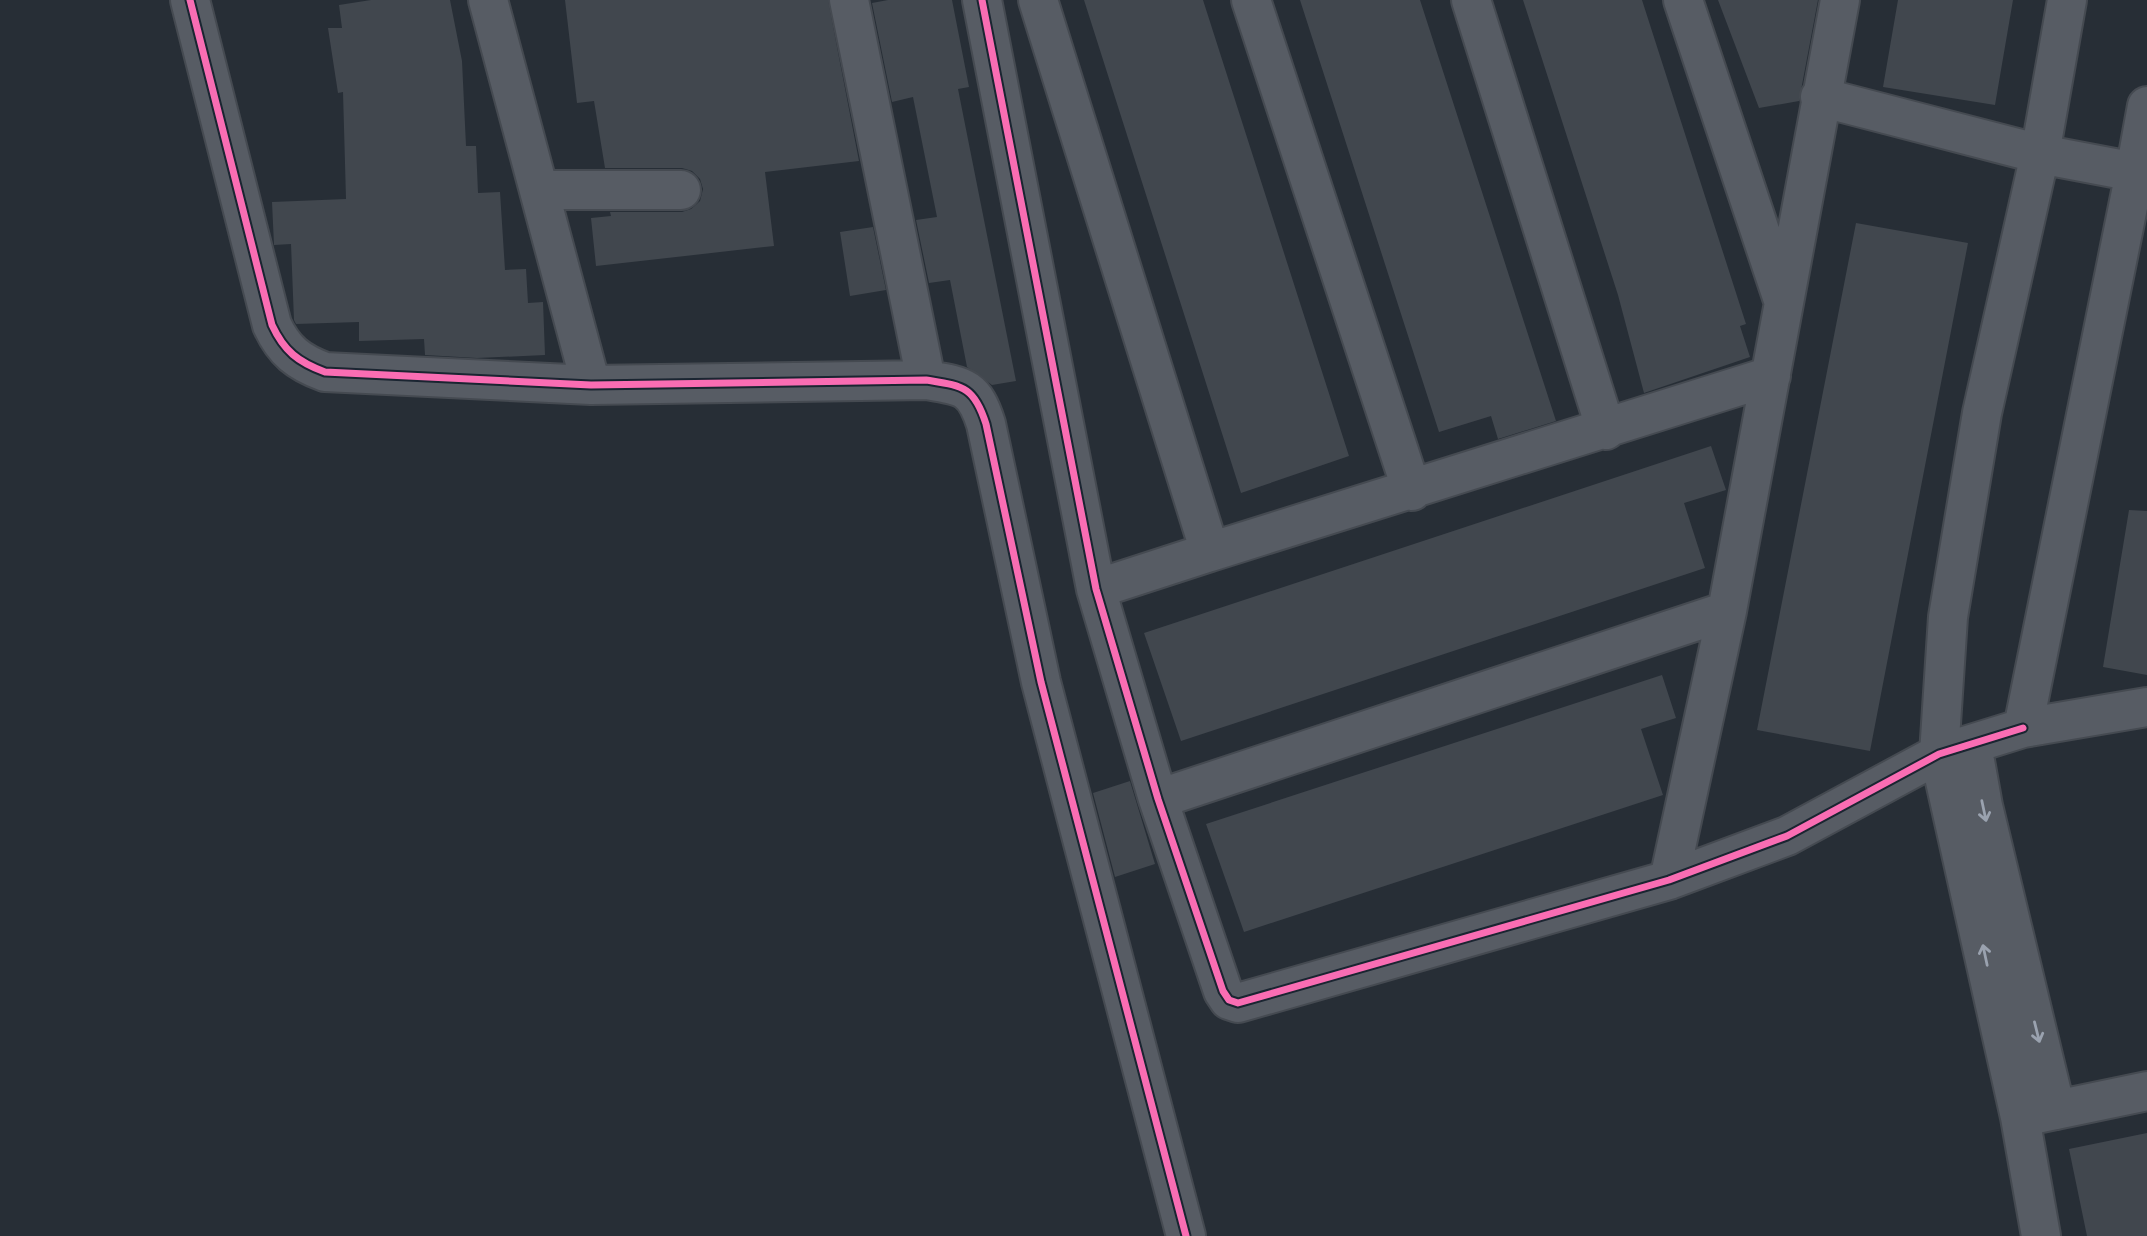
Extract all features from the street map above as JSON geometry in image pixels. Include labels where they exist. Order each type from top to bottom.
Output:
[{"type":"street","points":[[190,0],[272,325],[290,354],[325,372],[591,385],[926,380],[969,390],[979,403],[986,424],[1041,681],[1186,1236]]},
{"type":"street","points":[[488,0],[591,385]]},
{"type":"street","points":[[849,0],[926,380]]},
{"type":"street","points":[[982,0],[1096,589],[1158,799],[1223,991],[1229,1000],[1238,1003],[1670,880],[1787,836],[1955,749],[2023,728],[2147,707]]},
{"type":"street","points":[[1038,0],[1210,552]]},
{"type":"street","points":[[1251,0],[1412,491]]},
{"type":"street","points":[[1471,0],[1606,430]]},
{"type":"street","points":[[1683,0],[1783,300]]},
{"type":"street","points":[[1670,880],[1727,611],[1840,0]]},
{"type":"street","points":[[2041,1236],[2038,1113],[1955,749],[1948,617],[1979,427],[2040,154],[2067,0]]},
{"type":"street","points":[[1820,97],[2040,154],[2141,173]]},
{"type":"street","points":[[2023,728],[2141,173],[2147,106]]},
{"type":"street","points":[[539,190],[681,190]]},
{"type":"street","points":[[1096,589],[1771,376]]},
{"type":"street","points":[[1158,799],[1727,611]]},
{"type":"street","points":[[2038,1113],[2147,1091]]},
{"type":"building","points":[[371,0],[450,0],[462,61],[466,146],[476,146],[478,193],[500,192],[505,270],[526,269],[528,303],[543,302],[545,355],[477,358],[425,355],[424,339],[359,341],[359,322],[296,324],[294,320],[291,244],[274,245],[272,202],[346,199],[343,92],[338,93],[328,28],[342,28],[339,5]]},
{"type":"building","points":[[565,0],[828,0],[859,161],[765,172],[774,246],[596,266],[591,218],[611,216],[610,212],[682,212],[691,209],[700,201],[703,189],[700,179],[692,171],[682,168],[605,168],[594,101],[577,103]]},
{"type":"building","points":[[888,0],[952,0],[969,87],[958,89],[1016,381],[992,385],[967,367],[950,280],[929,283],[916,220],[937,217],[913,97],[892,102],[872,3]]},
{"type":"building","points":[[1084,0],[1203,0],[1349,456],[1241,493]]},
{"type":"building","points":[[1300,0],[1420,0],[1556,421],[1498,439],[1491,416],[1439,432]]},
{"type":"building","points":[[1523,0],[1642,0],[1746,324],[1740,326],[1750,357],[1644,393],[1618,295]]},
{"type":"building","points":[[1718,0],[1818,0],[1799,101],[1759,108]]},
{"type":"building","points":[[1898,0],[2013,0],[1995,105],[1883,87]]},
{"type":"building","points":[[1856,223],[1968,243],[1870,751],[1757,730]]},
{"type":"building","points":[[873,227],[886,290],[850,296],[840,232]]},
{"type":"building","points":[[1711,446],[1726,490],[1684,503],[1705,568],[1181,741],[1144,633]]},
{"type":"building","points":[[2129,510],[2147,511],[2147,675],[2103,667]]},
{"type":"building","points":[[1662,675],[1676,718],[1641,729],[1663,795],[1244,932],[1206,824]]},
{"type":"building","points":[[1130,781],[1155,864],[1115,877],[1093,793]]},
{"type":"building","points":[[2147,1133],[2147,1236],[2087,1236],[2069,1149]]},
{"type":"cycle path","points":[[190,0],[272,325],[287,349],[307,364],[325,372],[591,385],[926,380],[965,390],[977,402],[986,424],[1041,682],[1186,1236]]},
{"type":"cycle path","points":[[982,0],[1096,589],[1158,799],[1223,991],[1229,1000],[1238,1003],[1669,880],[1787,836],[1939,754],[2023,728]]}]
